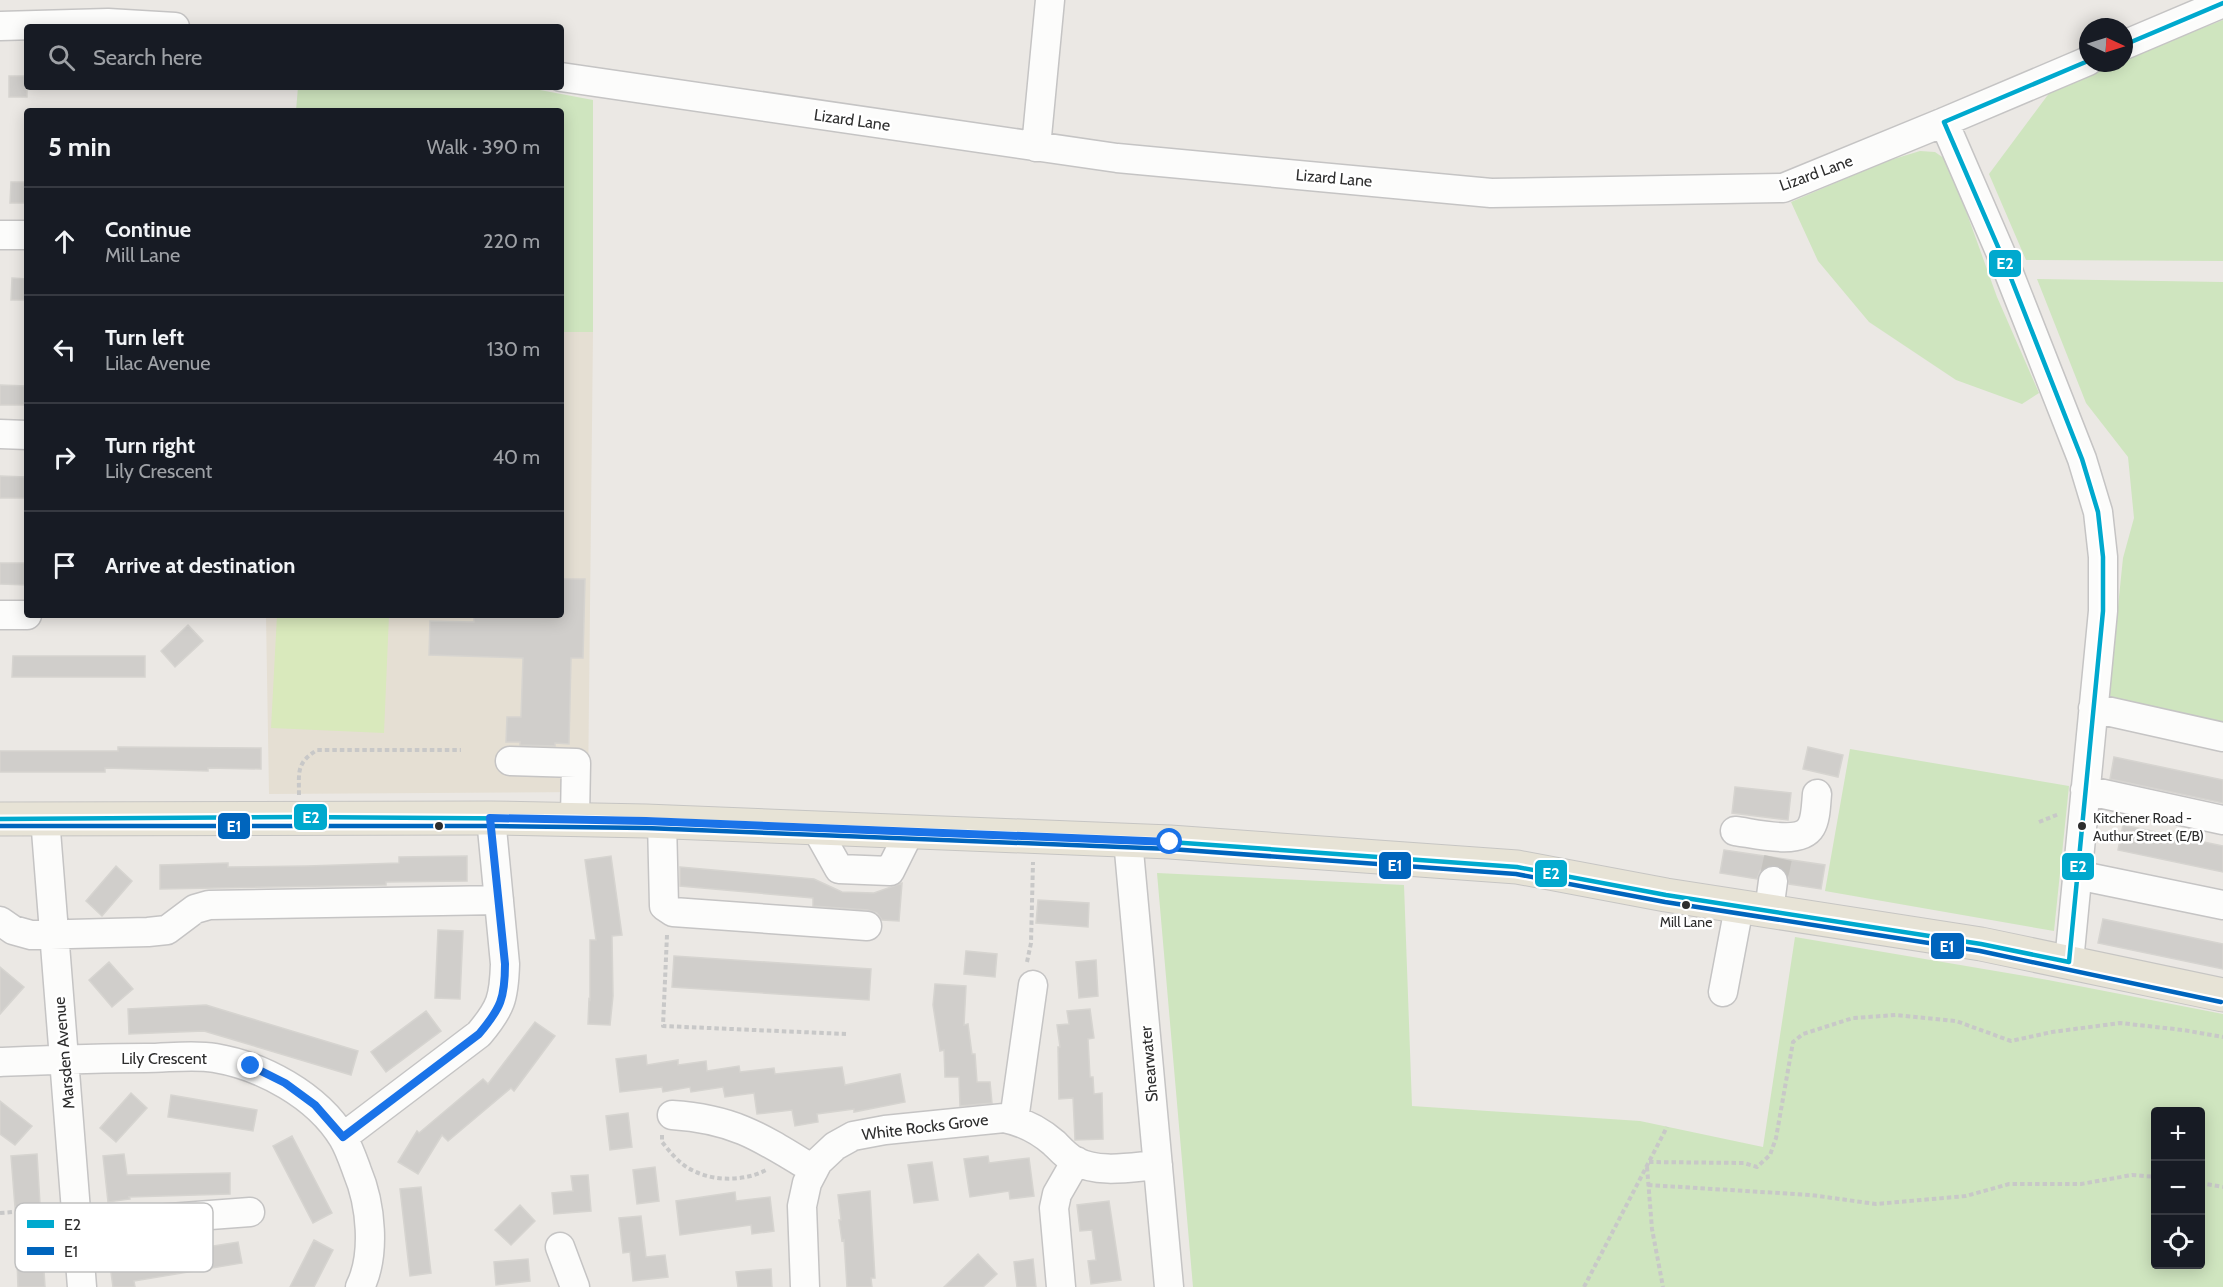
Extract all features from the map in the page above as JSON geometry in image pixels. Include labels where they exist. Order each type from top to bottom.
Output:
[{"type":"main road","points":[[0,819],[299,817],[662,821],[1128,840],[1517,867],[1768,879],[1981,945],[2223,995]]},
{"type":"street","points":[[1036,147],[1050,0]]},
{"type":"street","points":[[2133,41],[2223,3]]},
{"type":"street","points":[[72,24],[125,24]]},
{"type":"street","points":[[0,26],[24,25]]},
{"type":"street","name":"Lizard Lane","points":[[564,77],[1117,158],[1491,193],[1783,188],[2079,64]]},
{"type":"street","points":[[1944,122],[2005,263],[2070,427],[2098,512],[2103,557],[2103,611],[2068,962]]},
{"type":"street","points":[[0,235],[24,235]]},
{"type":"street","points":[[0,434],[24,435]]},
{"type":"street","points":[[0,615],[24,615]]},
{"type":"street","points":[[2093,708],[2223,737]]},
{"type":"street","points":[[510,761],[576,763],[574,819]]},
{"type":"street","points":[[2085,790],[2223,820]]},
{"type":"street","points":[[1723,992],[1768,879],[1795,837],[1806,833],[1813,825],[1817,794]]},
{"type":"street","name":"Marsden Avenue","points":[[45,818],[75,1203]]},
{"type":"street","points":[[343,1137],[479,1034],[497,1013],[505,988],[505,964],[490,818]]},
{"type":"street","points":[[662,821],[664,906],[668,910],[867,926]]},
{"type":"street","points":[[1735,831],[1768,879]]},
{"type":"street","name":"Shearwater","points":[[1128,840],[1169,1287]]},
{"type":"street","points":[[2077,875],[2223,905]]},
{"type":"street","points":[[0,921],[13,930],[31,935],[167,930],[195,909],[210,905],[499,900]]},
{"type":"street","points":[[1014,1120],[1033,985]]},
{"type":"street","name":"Lily Crescent","points":[[0,1062],[213,1058],[251,1066],[285,1083],[315,1105],[343,1137],[362,1181],[368,1215],[370,1251],[364,1284]]},
{"type":"street","points":[[672,1115],[725,1122],[759,1136],[802,1162]]},
{"type":"street","name":"White Rocks Grove","points":[[805,1287],[802,1206],[807,1183],[802,1162],[818,1162],[835,1146],[854,1136],[989,1119],[1014,1120],[1034,1128],[1076,1161],[1100,1169],[1158,1166]]},
{"type":"street","points":[[1061,1287],[1054,1208],[1057,1194],[1076,1161]]},
{"type":"street","points":[[213,1213],[250,1212]]},
{"type":"street","points":[[560,1247],[575,1287]]},
{"type":"street","name":"Marsden Avenue","points":[[81,1272],[82,1287]]},
{"type":"path","points":[[299,817],[299,773],[302,762],[317,750],[461,750]]},
{"type":"path","points":[[1033,861],[1031,943],[1024,972],[1033,985]]},
{"type":"path","points":[[668,910],[663,1026],[846,1034]]},
{"type":"path","points":[[1648,1164],[1744,1163],[1757,1167],[1770,1155],[1776,1138],[1793,1042],[1803,1034],[1853,1018],[1896,1015],[1956,1021],[2011,1041],[2052,1032],[2120,1023],[2223,1037]]},
{"type":"path","points":[[672,1115],[663,1122],[662,1142],[676,1159],[694,1172],[723,1179],[758,1174],[802,1162]]},
{"type":"path","points":[[1584,1287],[1667,1127]]},
{"type":"path","points":[[1648,1164],[1652,1228],[1663,1287]]},
{"type":"path","points":[[1648,1185],[1811,1195],[1876,1204],[1966,1196],[2009,1184],[2081,1184],[2132,1175],[2151,1177]]},
{"type":"path","points":[[2205,1185],[2223,1187]]},
{"type":"path","points":[[0,1214],[15,1214]]},
{"type":"shaded area","points":[[564,332],[593,332],[588,792],[269,794],[266,618],[564,618]]},
{"type":"green space","points":[[2223,20],[2223,261],[2026,260],[1989,174],[2053,88],[2093,72],[2133,72],[2133,55]]},
{"type":"green space","points":[[298,90],[540,90],[593,100],[593,332],[564,332],[564,108],[296,108]]},
{"type":"green space","points":[[1920,151],[1935,152],[1948,161],[1997,297],[2039,393],[2022,404],[1956,380],[1869,322],[1818,261],[1791,202],[1884,162]]},
{"type":"green space","points":[[2037,279],[2223,282],[2223,728],[2108,704],[2123,558],[2134,518],[2128,457],[2086,403]]},
{"type":"green space","points":[[277,618],[389,618],[384,733],[271,728]]},
{"type":"green space","points":[[1850,749],[2069,786],[2054,931],[1825,891]]},
{"type":"green space","points":[[1157,873],[1404,885],[1412,1106],[1640,1121],[1763,1147],[1795,937],[2048,980],[2223,1014],[2223,1287],[1193,1287]]},
{"type":"building","points":[[9,76],[24,76],[24,90],[27,90],[27,97],[9,97]]},
{"type":"building","points":[[11,182],[24,182],[24,203],[10,203]]},
{"type":"building","points":[[12,278],[24,279],[24,300],[11,300]]},
{"type":"building","points":[[0,385],[24,386],[24,405],[0,405]]},
{"type":"building","points":[[0,476],[24,477],[24,498],[0,498]]},
{"type":"building","points":[[0,563],[24,563],[24,585],[0,584]]},
{"type":"building","points":[[564,579],[585,579],[583,658],[571,658],[569,744],[520,745],[520,742],[506,742],[507,717],[521,717],[523,658],[429,655],[430,621],[474,622],[474,618],[564,618]]},
{"type":"building","points":[[188,625],[203,641],[175,667],[161,651]]},
{"type":"building","points":[[13,656],[145,656],[145,677],[12,677]]},
{"type":"building","points":[[118,747],[261,748],[261,769],[208,768],[208,771],[105,768],[105,772],[0,772],[0,751],[118,751]]},
{"type":"building","points":[[1808,747],[1843,755],[1838,777],[1803,769]]},
{"type":"building","points":[[2114,757],[2223,780],[2223,803],[2110,779]]},
{"type":"building","points":[[1735,787],[1791,793],[1788,820],[1732,813]]},
{"type":"building","points":[[2123,825],[2223,846],[2223,872],[2118,850]]},
{"type":"building","points":[[1724,850],[1825,865],[1821,889],[1789,884],[1788,874],[1776,865],[1766,866],[1760,871],[1757,879],[1720,873]]},
{"type":"building","points":[[467,856],[467,881],[386,882],[386,885],[160,889],[160,865],[228,863],[228,867],[307,866],[399,863],[399,857]]},
{"type":"building","points":[[611,856],[622,935],[612,936],[613,996],[610,1025],[588,1024],[590,940],[596,940],[585,860]]},
{"type":"building","points":[[116,866],[132,881],[102,916],[86,901]]},
{"type":"building","points":[[680,867],[814,879],[842,892],[874,893],[902,883],[899,921],[882,920],[877,913],[868,910],[813,906],[813,898],[680,886]]},
{"type":"building","points":[[1038,900],[1089,903],[1088,927],[1036,923]]},
{"type":"building","points":[[2103,919],[2223,944],[2223,969],[2098,943]]},
{"type":"building","points":[[438,930],[463,931],[460,999],[435,998]]},
{"type":"building","points":[[966,951],[997,954],[995,977],[964,974]]},
{"type":"building","points":[[674,956],[871,969],[869,1000],[672,987]]},
{"type":"building","points":[[1096,960],[1098,996],[1079,998],[1076,962]]},
{"type":"building","points":[[109,962],[133,989],[112,1007],[89,980]]},
{"type":"building","points":[[0,967],[24,987],[0,1014]]},
{"type":"building","points":[[935,984],[966,986],[964,1025],[968,1024],[972,1054],[975,1054],[977,1082],[990,1082],[992,1103],[960,1106],[959,1077],[945,1077],[944,1050],[940,1051],[933,1005]]},
{"type":"building","points":[[206,1005],[358,1051],[351,1075],[204,1031],[129,1034],[128,1009]]},
{"type":"building","points":[[1090,1009],[1094,1038],[1088,1039],[1090,1077],[1093,1077],[1094,1094],[1102,1093],[1103,1139],[1075,1140],[1073,1098],[1059,1099],[1058,1047],[1060,1047],[1057,1025],[1069,1024],[1067,1011]]},
{"type":"building","points":[[426,1011],[441,1031],[386,1072],[371,1052]]},
{"type":"building","points":[[535,1022],[555,1036],[514,1091],[511,1088],[448,1141],[442,1135],[418,1174],[398,1162],[417,1131],[419,1133],[483,1079],[488,1084]]},
{"type":"building","points":[[646,1055],[647,1065],[678,1060],[678,1065],[706,1061],[707,1071],[739,1066],[740,1072],[774,1068],[775,1074],[842,1067],[845,1085],[900,1074],[905,1102],[854,1112],[854,1109],[817,1114],[818,1122],[795,1126],[792,1110],[757,1114],[754,1093],[725,1097],[723,1087],[691,1092],[690,1087],[663,1092],[662,1087],[620,1092],[616,1059]]},
{"type":"building","points":[[131,1093],[147,1108],[116,1142],[100,1128]]},
{"type":"building","points":[[171,1095],[257,1110],[253,1131],[168,1117]]},
{"type":"building","points":[[0,1101],[32,1126],[15,1145],[0,1134]]},
{"type":"building","points":[[628,1113],[632,1147],[610,1150],[606,1116]]},
{"type":"building","points":[[292,1136],[332,1213],[313,1223],[273,1146]]},
{"type":"building","points":[[37,1154],[40,1203],[15,1203],[15,1207],[11,1156]]},
{"type":"building","points":[[124,1154],[127,1175],[230,1173],[230,1194],[129,1197],[130,1199],[108,1202],[103,1156]]},
{"type":"building","points":[[988,1156],[989,1163],[1029,1158],[1034,1196],[1010,1199],[1009,1191],[970,1197],[964,1159]]},
{"type":"building","points":[[932,1162],[938,1200],[914,1203],[908,1165]]},
{"type":"building","points":[[655,1167],[659,1201],[637,1204],[633,1170]]},
{"type":"building","points":[[588,1175],[591,1211],[554,1214],[552,1193],[573,1191],[571,1176]]},
{"type":"building","points":[[421,1187],[431,1273],[410,1276],[400,1189]]},
{"type":"building","points":[[870,1191],[875,1278],[871,1278],[872,1287],[847,1287],[838,1195]]},
{"type":"building","points":[[735,1192],[736,1201],[770,1197],[774,1231],[752,1234],[751,1225],[680,1235],[676,1201]]},
{"type":"building","points":[[1109,1201],[1121,1280],[1091,1284],[1088,1261],[1096,1260],[1092,1230],[1080,1231],[1077,1205]]},
{"type":"building","points":[[520,1205],[535,1221],[511,1245],[495,1230]]},
{"type":"building","points":[[641,1216],[646,1257],[665,1255],[668,1277],[633,1281],[630,1252],[623,1253],[619,1218]]},
{"type":"building","points":[[314,1240],[333,1250],[314,1287],[290,1287]]},
{"type":"building","points":[[238,1242],[242,1263],[213,1268],[213,1246]]},
{"type":"building","points":[[978,1254],[997,1274],[983,1287],[944,1287]]},
{"type":"building","points":[[528,1259],[530,1281],[496,1285],[494,1262]]},
{"type":"building","points":[[1033,1259],[1036,1287],[1017,1287],[1014,1262]]},
{"type":"building","points":[[771,1269],[772,1287],[738,1287],[736,1272]]},
{"type":"building","points":[[17,1272],[44,1272],[45,1287],[18,1287]]},
{"type":"building","points":[[111,1272],[188,1272],[134,1281],[135,1287],[113,1287]]},
{"type":"tunnel","points":[[1773,881],[1778,858]]},
{"type":"transit line","name":"E2","points":[[2133,41],[2223,3]]},
{"type":"transit line","name":"E2","points":[[0,819],[299,817],[575,819],[1170,842],[1517,867],[1666,895],[1981,944],[2069,962],[2103,611],[2103,557],[2098,512],[2082,459],[2005,263],[1944,122],[2079,65]]},
{"type":"transit line","name":"E1","points":[[0,826],[646,828],[1170,849],[1516,874],[1665,902],[1980,951],[2221,1002]]},
{"type":"place","name":"Kitchener Road - Authur Street (E/B)","points":[[2082,826]]},
{"type":"place","name":"Mill Lane","points":[[1686,905]]},
{"type":"route","points":[[251,1066],[285,1083],[315,1105],[343,1137],[479,1034],[497,1013],[505,988],[505,964],[490,818],[646,821],[1170,842]]}]
